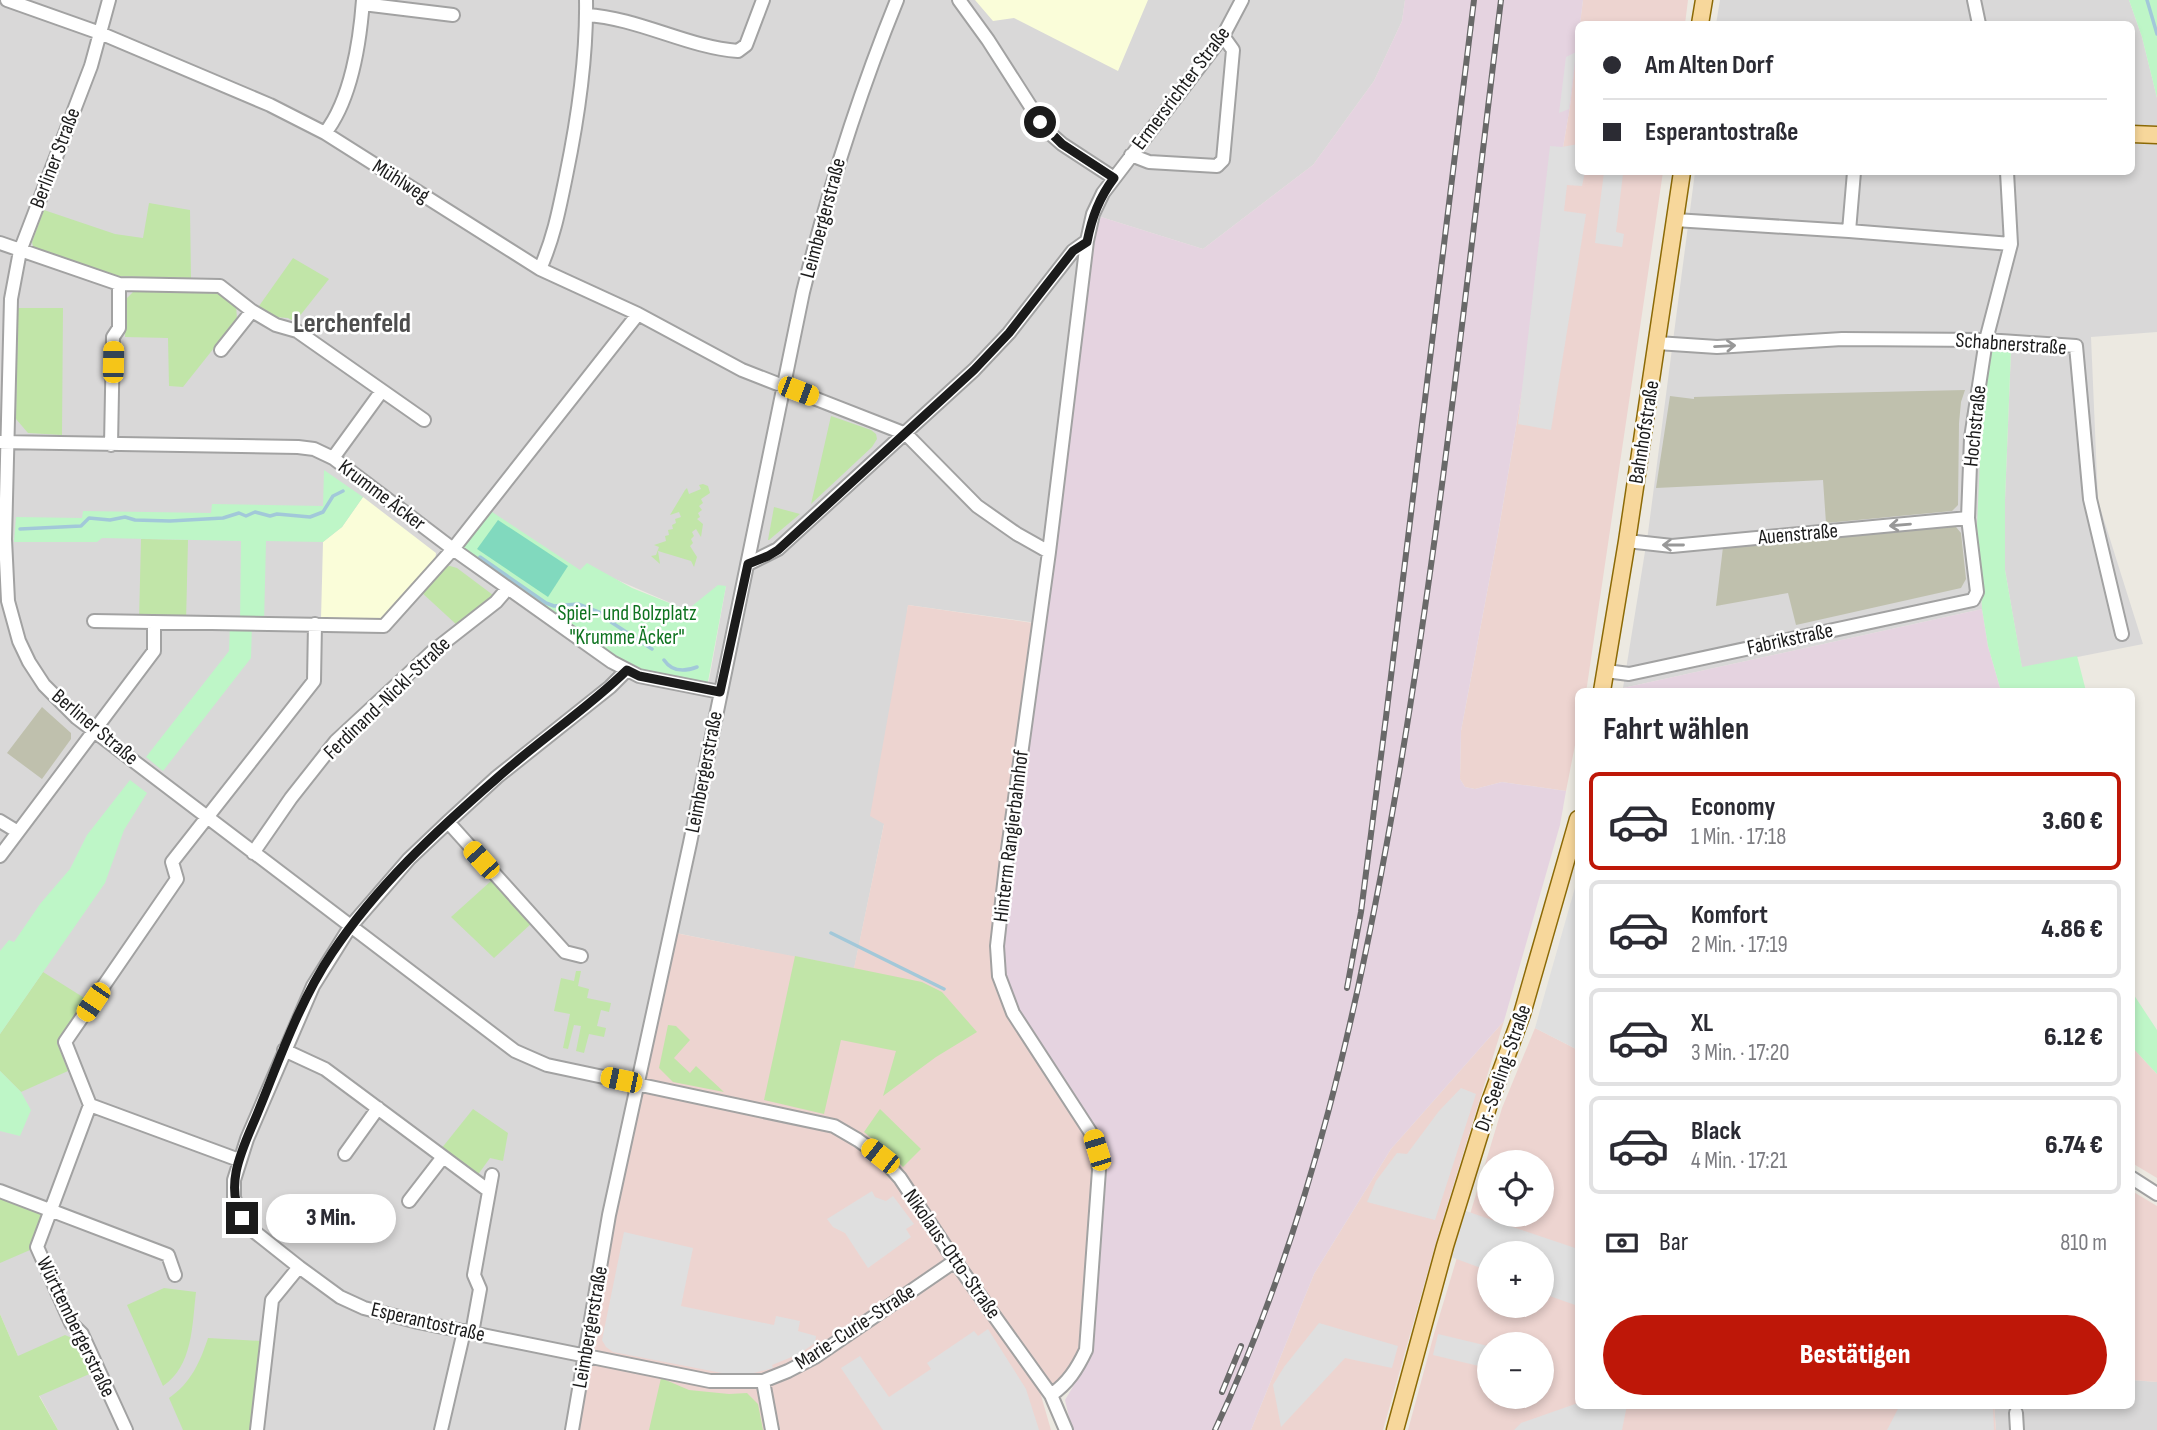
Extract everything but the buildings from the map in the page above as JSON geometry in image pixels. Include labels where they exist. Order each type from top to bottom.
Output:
[{"type":"main road","points":[[1700,21],[1704,0]]},
{"type":"main road","points":[[2135,134],[2157,135]]},
{"type":"main road","name":"Bahnhofstraße","points":[[1602,688],[1682,175]]},
{"type":"main road","name":"Dr.-Seeling-Straße","points":[[1395,1430],[1445,1246],[1489,1104],[1522,1014],[1575,835]]},
{"type":"street","name":"Mühlweg","points":[[7,0],[100,33],[270,105],[326,133],[540,269],[638,314],[742,370],[906,434]]},
{"type":"street","name":"Berliner Straße","points":[[109,0],[91,66],[20,251],[11,299],[3,442],[5,578],[13,625],[29,662],[44,685],[77,718],[515,1051],[547,1065],[637,1083]]},
{"type":"street","points":[[540,269],[553,239],[571,153],[583,77],[586,0]]},
{"type":"street","points":[[586,15],[610,16],[702,44],[738,51],[746,45],[763,0]]},
{"type":"street","name":"Leimbergerstraße","points":[[572,1430],[609,1215],[673,921],[803,292],[822,215],[857,102],[897,0]]},
{"type":"street","points":[[959,0],[988,40],[1045,130],[1114,178]]},
{"type":"street","name":"Ermersrichter Straße","points":[[1087,242],[1093,214],[1103,193],[1223,36],[1242,0]]},
{"type":"street","points":[[1974,0],[1978,21]]},
{"type":"street","points":[[326,133],[336,118],[354,63],[363,2],[453,15]]},
{"type":"street","points":[[1131,155],[1149,162],[1217,166],[1223,160],[1233,50],[1223,36]]},
{"type":"street","points":[[1849,231],[1854,175]]},
{"type":"street","name":"Hochstraße","points":[[1973,600],[1977,592],[1968,518],[1971,438],[1986,340],[2011,244],[2007,175]]},
{"type":"street","points":[[1675,220],[2011,244]]},
{"type":"street","points":[[748,564],[778,550],[974,370],[1009,333],[1073,251],[1087,242]]},
{"type":"street","name":"Hinterm Rangierbahnhof","points":[[1051,1395],[1065,1385],[1086,1350],[1099,1171],[1097,1150],[1093,1136],[1013,1013],[999,976],[998,946],[1008,849],[1049,552],[1087,242]]},
{"type":"street","points":[[0,243],[119,284],[220,286],[252,311],[276,325],[297,331],[424,420]]},
{"type":"street","points":[[111,445],[113,337],[119,328],[119,284]]},
{"type":"street","points":[[221,350],[252,311]]},
{"type":"street","points":[[94,621],[384,626],[453,550],[638,314]]},
{"type":"street","name":"Schabnerstraße","points":[[1657,343],[1717,347],[1842,339],[1986,340],[2076,346],[2090,499],[2122,634]]},
{"type":"street","points":[[334,458],[381,392]]},
{"type":"street","points":[[906,434],[977,506],[1049,552]]},
{"type":"street","name":"Krumme Äcker","points":[[3,442],[298,446],[314,449],[334,458],[453,550],[627,670],[639,676],[720,692]]},
{"type":"street","name":"Auenstraße","points":[[1627,541],[1672,546],[1968,518]]},
{"type":"street","name":"Ferdinand-Nickl-Straße","points":[[253,853],[291,798],[336,741],[432,652],[496,602],[508,588]]},
{"type":"street","name":"Fabrikstraße","points":[[1605,671],[1629,674],[1973,600]]},
{"type":"street","points":[[0,856],[154,651],[154,622]]},
{"type":"street","points":[[239,1160],[90,1105],[65,1042],[177,878],[172,862],[314,681],[315,624]]},
{"type":"street","name":"Esperantostraße","points":[[584,1356],[397,1317],[363,1308],[340,1297],[251,1229],[236,1204],[235,1172],[313,986],[351,927],[410,859],[448,822],[627,670]]},
{"type":"street","points":[[0,821],[18,832]]},
{"type":"street","points":[[448,822],[565,952],[581,956]]},
{"type":"street","points":[[284,1050],[325,1069],[489,1191]]},
{"type":"street","name":"Nikolaus-Otto-Straße","points":[[637,1083],[834,1126],[869,1148],[900,1178],[955,1261],[1051,1395],[1066,1430]]},
{"type":"street","name":"Württembergerstraße","points":[[90,1105],[37,1247],[71,1323],[82,1334],[126,1430]]},
{"type":"street","points":[[345,1154],[378,1108]]},
{"type":"street","points":[[409,1201],[443,1157]]},
{"type":"street","points":[[441,1430],[480,1289],[474,1275],[492,1175]]},
{"type":"street","points":[[2135,1180],[2157,1194]]},
{"type":"street","points":[[0,1191],[168,1255],[175,1275]]},
{"type":"street","name":"Marie-Curie-Straße","points":[[584,1356],[710,1381],[763,1381],[815,1357],[955,1261]]},
{"type":"street","points":[[257,1430],[272,1300],[299,1267]]},
{"type":"street","points":[[763,1381],[772,1430]]},
{"type":"street","points":[[2015,1413],[2017,1430]]},
{"type":"shaded area","points":[[0,0],[1405,0],[1402,21],[1374,81],[1313,165],[1203,249],[1101,217],[1044,624],[908,605],[884,824],[854,969],[671,932],[572,1430],[58,1430],[18,1356],[0,1314]],"holes":[[[615,579],[687,610],[726,586],[708,686]]]},
{"type":"shaded area","points":[[975,0],[1148,0],[1118,71],[1014,18],[993,21]]},
{"type":"shaded area","points":[[1405,0],[1583,0],[1580,21],[1575,21],[1575,65],[1570,106],[1498,534],[1461,731],[1460,779],[1465,787],[1475,789],[1502,782],[1566,791],[1560,825],[1504,1021],[1391,1149],[1314,1274],[1251,1430],[1072,1430],[1065,1400],[1092,1355],[1104,1169],[1101,1148],[1018,1013],[1005,977],[1004,947],[1092,245],[1101,217],[1203,249],[1313,165],[1374,81],[1402,21]]},
{"type":"shaded area","points":[[1583,0],[1688,0],[1685,21],[1580,21]]},
{"type":"shaded area","points":[[1720,0],[2129,0],[2142,37],[2157,98],[2157,332],[2091,337],[2098,501],[2143,644],[2022,668],[2005,570],[2011,350],[1994,347],[1977,526],[1982,609],[1623,688],[1648,533],[1695,175],[2135,175],[2135,21],[1716,21]]},
{"type":"shaded area","points":[[1575,52],[1569,109],[1559,113],[1566,57]]},
{"type":"shaded area","points":[[1575,62],[1575,175],[1663,175],[1587,686],[1575,688],[1575,745],[1566,791],[1502,782],[1475,789],[1465,787],[1460,779],[1461,731],[1498,534],[1570,106]]},
{"type":"shaded area","points":[[1575,145],[1575,175],[1584,175],[1582,186],[1567,185],[1564,211],[1586,214],[1551,430],[1518,424],[1550,146]]},
{"type":"shaded area","points":[[1604,175],[1623,175],[1616,232],[1624,234],[1622,247],[1595,243]]},
{"type":"shaded area","points":[[1965,390],[1959,423],[1958,505],[1952,511],[1826,523],[1823,480],[1656,488],[1670,396],[1694,399]]},
{"type":"shaded area","points":[[363,497],[436,553],[435,563],[381,621],[321,619],[323,542],[342,527]]},
{"type":"shaded area","points":[[1956,527],[1961,533],[1966,579],[1961,588],[1796,625],[1788,593],[1716,606],[1723,547]]},
{"type":"shaded area","points":[[908,605],[1033,623],[1004,830],[991,965],[997,993],[1008,1017],[1087,1138],[1094,1172],[1083,1337],[1076,1359],[1063,1377],[1040,1392],[1051,1430],[572,1430],[670,932],[854,968],[884,824],[870,816]]},
{"type":"shaded area","points":[[1982,609],[1988,646],[2000,688],[1623,688]]},
{"type":"shaded area","points":[[42,707],[71,733],[71,739],[42,779],[7,753]]},
{"type":"shaded area","points":[[1575,888],[1575,1048],[1535,1028]]},
{"type":"shaded area","points":[[1504,1021],[1439,1232],[1383,1430],[1251,1430],[1314,1274],[1391,1149]]},
{"type":"shaded area","points":[[1535,1028],[1575,1048],[1575,1409],[1994,1409],[1996,1430],[1408,1430],[1477,1191],[1477,1227],[1554,1227],[1554,1150],[1489,1150],[1502,1108]]},
{"type":"shaded area","points":[[2135,1050],[2157,1074],[2157,1178],[2135,1165]]},
{"type":"shaded area","points":[[1461,1088],[1476,1094],[1435,1220],[1367,1202],[1376,1181],[1397,1153],[1407,1154],[1439,1111]]},
{"type":"shaded area","points":[[872,1191],[875,1197],[886,1201],[893,1196],[914,1224],[906,1229],[911,1237],[868,1268],[845,1233],[833,1227],[827,1219]]},
{"type":"shaded area","points":[[2135,1193],[2157,1206],[2157,1382],[2135,1380]]},
{"type":"shaded area","points":[[1457,1208],[1477,1215],[1477,1227],[1513,1227],[1575,1248],[1575,1305],[1554,1298],[1554,1241],[1477,1241],[1477,1267],[1443,1254]]},
{"type":"shaded area","points":[[624,1232],[693,1248],[681,1306],[774,1325],[776,1316],[800,1321],[798,1331],[816,1336],[815,1343],[799,1354],[772,1365],[773,1368],[754,1373],[722,1373],[613,1352],[602,1340]]},
{"type":"shaded area","points":[[1319,1323],[1398,1346],[1392,1368],[1345,1358],[1281,1427],[1273,1385]]},
{"type":"shaded area","points":[[988,1329],[1026,1389],[1039,1430],[883,1430],[841,1368],[860,1356],[889,1397],[931,1369],[927,1363],[974,1331],[978,1336]]},
{"type":"shaded area","points":[[1438,1334],[1477,1343],[1477,1366],[1433,1355]]},
{"type":"shaded area","points":[[2135,1380],[2157,1382],[2157,1430],[1996,1430],[1994,1409],[2135,1409]]},
{"type":"shaded area","points":[[1575,1404],[1575,1409],[1626,1409],[1622,1430],[1514,1430],[1521,1423]]},
{"type":"shaded area","points":[[1898,1409],[1993,1409],[1994,1430],[1887,1430]]},
{"type":"green space","points":[[2129,0],[2157,0],[2157,98],[2142,37]]},
{"type":"green space","points":[[149,203],[190,210],[191,278],[106,276],[34,250],[32,242],[44,210],[115,234],[143,238]]},
{"type":"green space","points":[[293,258],[329,279],[295,322],[288,318],[274,317],[259,306]]},
{"type":"green space","points":[[136,289],[217,291],[236,305],[237,319],[183,387],[169,386],[168,338],[125,337],[126,299]]},
{"type":"green space","points":[[18,308],[63,308],[62,435],[28,433],[16,419]]},
{"type":"green space","points":[[1994,347],[2011,350],[2005,570],[2022,667],[2077,656],[2085,688],[2000,688],[1988,646],[1982,609],[1977,526],[1984,375]]},
{"type":"green space","points":[[831,416],[871,430],[877,439],[872,447],[811,504]]},
{"type":"green space","points":[[324,470],[363,497],[342,527],[323,542],[266,541],[264,623],[252,623],[251,658],[163,771],[146,757],[229,651],[230,622],[240,622],[241,541],[102,538],[97,542],[14,542],[16,517],[82,518],[83,511],[211,513],[212,504],[323,506]]},
{"type":"green space","points":[[699,485],[708,486],[710,493],[701,499],[703,503],[699,506],[702,510],[697,519],[703,524],[701,537],[696,529],[692,532],[693,543],[690,546],[697,557],[694,567],[691,561],[658,551],[660,564],[651,556],[656,555],[659,547],[654,545],[666,541],[668,530],[673,529],[675,519],[681,517],[679,512],[670,515],[687,488],[689,494],[701,489]]},
{"type":"green space","points":[[774,507],[800,514],[768,540]]},
{"type":"green space","name":"Spiel- und Bolzplatz \"Krumme Äcker\"","points":[[486,508],[580,570],[587,563],[632,588],[687,610],[718,585],[726,586],[707,687],[639,670],[613,660],[460,547]]},
{"type":"green space","points":[[498,520],[568,566],[548,597],[477,549]]},
{"type":"green space","points":[[141,539],[188,540],[186,622],[139,621]]},
{"type":"green space","points":[[441,567],[457,568],[497,598],[458,626],[420,591]]},
{"type":"green space","points":[[130,780],[147,793],[124,830],[105,883],[0,1034],[0,951],[9,940],[14,942],[40,904],[70,869],[87,835]]},
{"type":"green space","points":[[491,881],[532,923],[494,958],[451,917]]},
{"type":"green space","points":[[795,956],[922,982],[942,992],[977,1032],[936,1057],[883,1096],[896,1051],[841,1040],[824,1114],[764,1100]]},
{"type":"green space","points":[[576,971],[581,971],[578,986],[589,989],[587,998],[611,1003],[609,1012],[601,1010],[597,1026],[606,1028],[604,1037],[589,1034],[584,1053],[576,1051],[581,1026],[574,1025],[568,1049],[563,1048],[570,1014],[554,1011],[561,978],[574,981]]},
{"type":"green space","points":[[43,972],[86,999],[57,1043],[68,1071],[21,1092],[0,1071],[0,1034]]},
{"type":"green space","points":[[2135,997],[2157,1030],[2157,1074],[2135,1050]]},
{"type":"green space","points":[[668,1025],[676,1026],[690,1040],[674,1058],[690,1073],[696,1066],[724,1092],[673,1082],[659,1068]]},
{"type":"green space","points":[[0,1071],[21,1092],[31,1110],[20,1136],[0,1131]]},
{"type":"green space","points":[[473,1109],[508,1133],[503,1161],[490,1158],[477,1176],[441,1149]]},
{"type":"green space","points":[[880,1109],[921,1149],[903,1167],[864,1132]]},
{"type":"green space","points":[[0,1191],[51,1210],[37,1247],[0,1263]]},
{"type":"green space","points":[[164,1288],[196,1292],[186,1356],[173,1378],[163,1386],[127,1305]]},
{"type":"green space","points":[[0,1314],[18,1356],[65,1335],[79,1341],[94,1372],[39,1396],[58,1430],[0,1430]]},
{"type":"green space","points":[[208,1338],[262,1341],[252,1430],[183,1430],[169,1398],[183,1386],[194,1371]]},
{"type":"green space","points":[[661,1378],[689,1390],[747,1393],[758,1404],[763,1430],[649,1430]]},
{"type":"waterway","points":[[2147,0],[2157,34]]},
{"type":"waterway","points":[[20,529],[81,526],[89,518],[110,520],[125,517],[135,520],[170,521],[223,518],[239,513],[246,516],[255,512],[270,516],[277,514],[310,517],[323,512],[333,496],[343,491]]},
{"type":"waterway","points":[[480,557],[546,603],[554,606],[578,604],[601,613]]},
{"type":"waterway","points":[[611,622],[652,649]]},
{"type":"waterway","points":[[664,660],[679,670],[697,667]]},
{"type":"waterway","points":[[831,933],[944,989]]},
{"type":"railway","points":[[1347,988],[1361,912],[1474,0]]},
{"type":"railway","points":[[1215,1430],[1249,1353],[1279,1274],[1305,1193],[1349,1029],[1367,947],[1398,780],[1428,586],[1501,0]]},
{"type":"railway","points":[[1222,1392],[1241,1346]]},
{"type":"district","name":"Lerchenfeld","points":[[352,323]]},
{"type":"route","points":[[242,1218],[234,1197],[235,1172],[284,1050],[331,954],[377,895],[410,859],[498,777],[610,687],[627,670],[639,676],[720,692],[748,564],[778,550],[974,370],[1009,333],[1073,251],[1087,242],[1093,214],[1114,178],[1062,144],[1045,130],[1040,122]]}]
